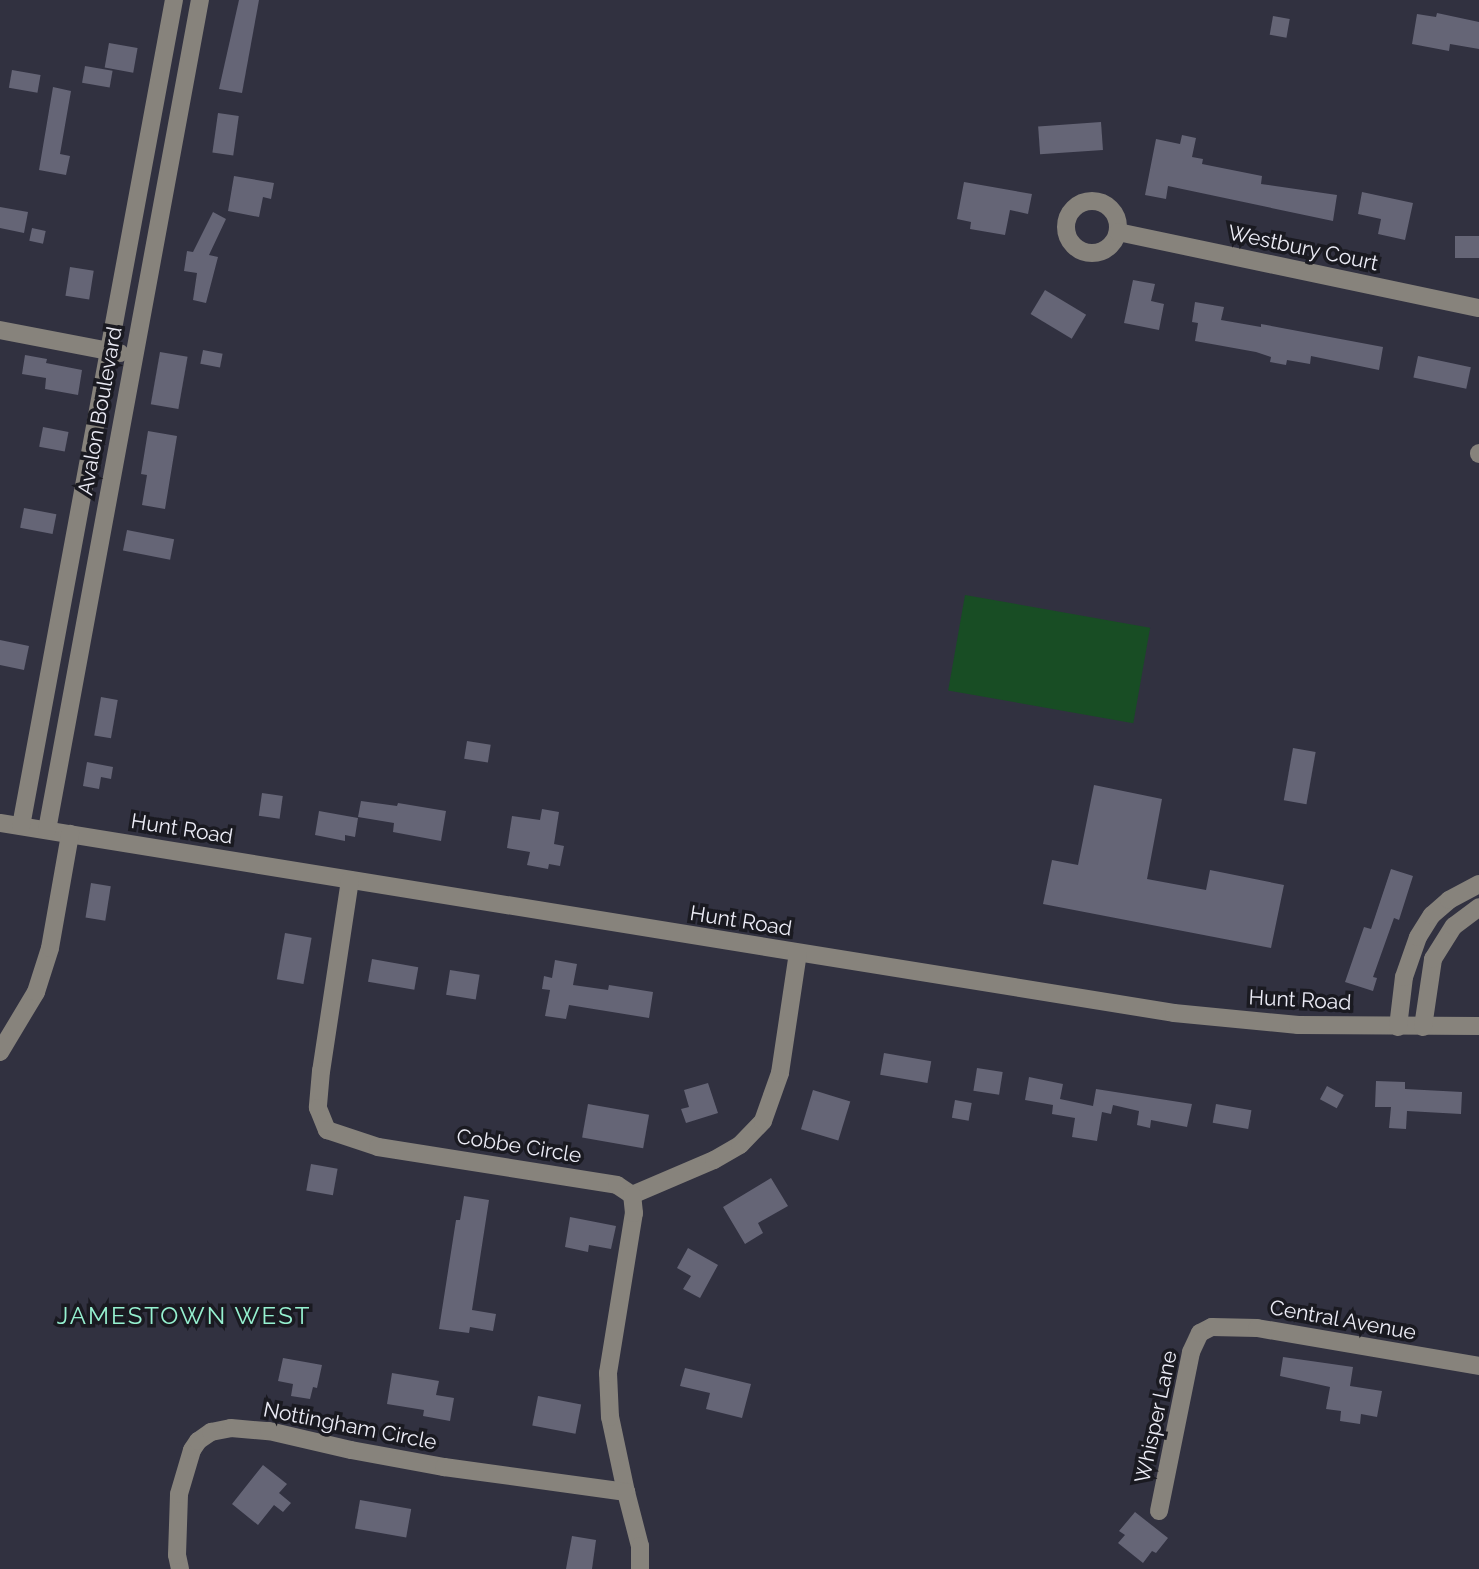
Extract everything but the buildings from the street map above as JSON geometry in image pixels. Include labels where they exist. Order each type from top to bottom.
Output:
[{"type":"street","name":"Avalon Boulevard","points":[[21,826],[174,0]]},
{"type":"street","name":"Avalon Boulevard","points":[[47,830],[200,0]]},
{"type":"street","name":"Westbury Court","points":[[1118,232],[1479,308]]},
{"type":"street","points":[[0,330],[133,355]]},
{"type":"street","name":"Hunt Road","points":[[0,823],[1208,1017],[1298,1025],[1479,1026]]},
{"type":"street","points":[[0,1052],[36,992],[50,948],[70,834]]},
{"type":"street","name":"Cobbe Circle","points":[[350,880],[321,1071],[318,1108],[327,1130],[378,1147],[617,1185],[632,1195]]},
{"type":"street","points":[[1398,1027],[1404,977],[1418,937],[1432,915],[1449,900],[1479,884]]},
{"type":"street","points":[[1423,1027],[1433,959],[1454,926],[1479,907]]},
{"type":"street","points":[[640,1569],[640,1546],[610,1417],[608,1373],[634,1213],[632,1195],[714,1160],[740,1145],[763,1121],[780,1073],[798,953]]},
{"type":"street","name":"Central Avenue","points":[[1200,1333],[1212,1326],[1257,1328],[1479,1366]]},
{"type":"street","name":"Whisper Lane","points":[[1159,1511],[1191,1352],[1200,1333]]},
{"type":"street","name":"Nottingham Circle","points":[[180,1569],[177,1555],[180,1494],[192,1450],[198,1441],[211,1432],[230,1428],[269,1431],[351,1451],[444,1467],[626,1492]]},
{"type":"green space","points":[[965,595],[1150,628],[1133,723],[948,691]]},
{"type":"district","name":"JAMESTOWN WEST","points":[[184,1316]]}]
